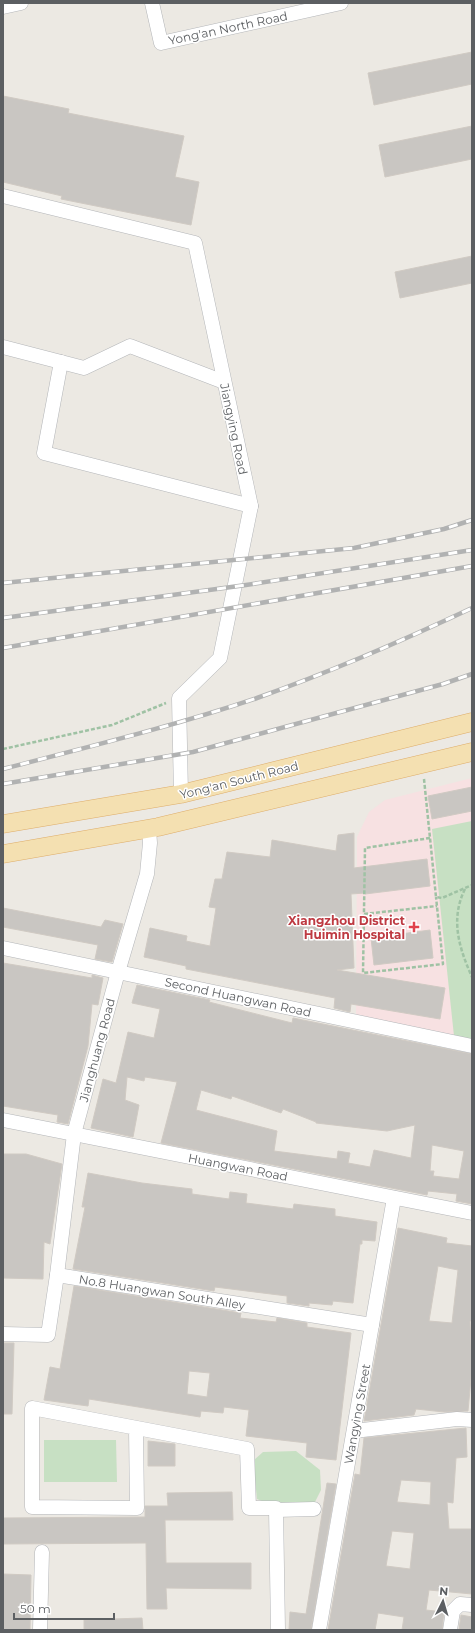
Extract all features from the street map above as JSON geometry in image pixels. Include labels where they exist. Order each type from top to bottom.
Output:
[{"type":"main road","name":"Yong'an South Road","points":[[3,824],[181,794],[472,722]]},
{"type":"main road","points":[[3,854],[148,829],[472,752]]},
{"type":"street","points":[[3,7],[21,3]]},
{"type":"street","name":"Yong'an North Road","points":[[152,3],[161,43],[341,3]]},
{"type":"street","name":"Jiangying Road","points":[[3,196],[195,243],[251,506],[220,658],[179,698]]},
{"type":"street","points":[[3,348],[84,368],[130,346],[224,382]]},
{"type":"street","points":[[61,362],[44,453],[251,506]]},
{"type":"street","points":[[179,698],[181,794]]},
{"type":"street","name":"Jianghuang Road","points":[[57,1275],[74,1134],[118,972],[147,874],[150,843],[148,829]]},
{"type":"street","name":"Second Huangwan Road","points":[[3,948],[472,1046]]},
{"type":"street","name":"Huangwan Road","points":[[3,1120],[472,1213]]},
{"type":"street","name":"Wangying Street","points":[[319,1630],[394,1198]]},
{"type":"street","points":[[3,1334],[48,1335],[57,1275]]},
{"type":"street","name":"No.8 Huangwan South Alley","points":[[57,1275],[372,1325]]},
{"type":"street","points":[[136,1428],[137,1508],[32,1507],[32,1408],[247,1449],[249,1508],[276,1508],[276,1510],[314,1509]]},
{"type":"street","points":[[354,1432],[457,1419],[472,1420]]},
{"type":"street","points":[[276,1510],[278,1630]]},
{"type":"street","points":[[40,1630],[42,1552]]},
{"type":"street","points":[[450,1630],[453,1610],[460,1604],[472,1605]]},
{"type":"path","points":[[3,749],[112,724],[179,698]]},
{"type":"path","points":[[424,764],[425,796],[430,838],[443,964],[363,973],[365,848],[430,838]]},
{"type":"path","points":[[436,898],[442,898],[472,886]]},
{"type":"path","points":[[465,889],[457,914],[456,927],[464,958],[472,977]]},
{"type":"path","points":[[364,914],[437,906]]},
{"type":"shaded area","name":"Xiangzhou District Huimin Hospital","points":[[472,778],[472,1040],[356,1016],[357,837],[369,812],[385,800]]},
{"type":"green space","points":[[472,821],[472,1040],[454,1036],[432,829]]},
{"type":"green space","points":[[44,1440],[116,1440],[117,1482],[44,1482]]},
{"type":"green space","points":[[296,1451],[320,1470],[321,1490],[314,1504],[269,1504],[257,1499],[253,1461],[263,1452]]},
{"type":"building","points":[[472,52],[472,84],[374,105],[368,73]]},
{"type":"building","points":[[3,96],[69,109],[68,113],[184,136],[175,177],[199,182],[191,225],[61,199],[62,196],[3,182]]},
{"type":"building","points":[[472,126],[472,159],[385,177],[379,145]]},
{"type":"building","points":[[472,256],[472,283],[400,298],[395,272]]},
{"type":"building","points":[[472,787],[472,811],[432,819],[428,796]]},
{"type":"building","points":[[354,833],[354,868],[427,859],[430,886],[365,894],[351,894],[354,968],[337,970],[445,988],[440,1019],[351,1004],[350,1012],[334,1008],[335,998],[186,969],[186,966],[144,957],[150,928],[187,936],[186,941],[210,946],[216,908],[209,907],[215,879],[222,879],[227,852],[270,857],[272,840],[336,851],[338,835]]},
{"type":"building","points":[[3,908],[101,927],[105,920],[123,924],[112,962],[95,959],[98,945],[3,927]]},
{"type":"building","points":[[430,930],[433,958],[374,965],[371,938]]},
{"type":"building","points":[[3,963],[92,978],[92,975],[103,978],[98,1005],[92,1004],[88,1046],[68,1124],[57,1122],[58,1115],[3,1106]]},
{"type":"building","points":[[137,985],[210,1000],[209,1002],[292,1023],[293,1018],[472,1054],[472,1204],[456,1201],[457,1194],[428,1191],[427,1195],[161,1143],[177,1082],[145,1077],[144,1081],[127,1077],[125,1100],[139,1105],[133,1137],[91,1128],[103,1079],[116,1083],[128,1032],[154,1038],[160,1009],[132,1003]],"holes":[[[201,1090],[231,1099],[232,1096],[281,1113],[283,1109],[316,1123],[387,1131],[415,1125],[411,1158],[374,1150],[370,1167],[348,1163],[350,1153],[338,1151],[337,1159],[274,1151],[277,1131],[196,1110]],[[432,1145],[464,1151],[459,1179],[433,1176],[434,1171],[430,1171]]]},
{"type":"building","points":[[3,1154],[26,1154],[62,1164],[50,1244],[44,1242],[43,1279],[3,1278]]},
{"type":"building","points":[[88,1173],[142,1183],[192,1189],[192,1194],[229,1199],[230,1192],[247,1194],[246,1203],[293,1209],[294,1204],[335,1209],[335,1216],[377,1222],[375,1241],[362,1240],[362,1244],[360,1244],[353,1303],[333,1301],[332,1305],[309,1303],[309,1306],[287,1303],[287,1296],[215,1287],[214,1291],[73,1269],[85,1207],[82,1207]]},
{"type":"building","points":[[398,1228],[447,1238],[446,1243],[472,1246],[472,1321],[470,1321],[472,1368],[468,1411],[444,1412],[416,1409],[414,1415],[364,1421]],"holes":[[[438,1266],[458,1270],[452,1323],[429,1321]]]},
{"type":"building","points":[[74,1286],[241,1313],[240,1318],[276,1322],[277,1318],[307,1323],[307,1327],[351,1333],[336,1460],[306,1457],[307,1443],[246,1436],[249,1410],[224,1407],[223,1413],[201,1411],[200,1417],[89,1399],[88,1406],[44,1400],[50,1367],[60,1369]],"holes":[[[189,1371],[210,1373],[207,1397],[187,1394]]]},
{"type":"building","points":[[3,1343],[14,1343],[12,1414],[3,1414]]},
{"type":"building","points":[[466,1428],[467,1457],[456,1458],[453,1503],[447,1502],[449,1529],[472,1529],[472,1594],[429,1590],[426,1610],[444,1612],[442,1630],[402,1630],[404,1617],[378,1613],[375,1630],[328,1630],[355,1474],[360,1475],[364,1438]],"holes":[[[401,1480],[431,1482],[430,1505],[397,1502]],[[392,1531],[414,1533],[410,1569],[386,1566]]]},
{"type":"building","points":[[148,1441],[175,1444],[175,1466],[148,1466]]},
{"type":"building","points":[[327,1483],[336,1484],[311,1630],[289,1630],[290,1612],[306,1614]]},
{"type":"building","points":[[232,1492],[233,1520],[165,1520],[166,1563],[251,1563],[251,1589],[166,1588],[167,1609],[147,1609],[146,1543],[3,1544],[3,1518],[145,1517],[145,1506],[168,1506],[167,1493]]},
{"type":"building","points":[[3,1574],[31,1575],[30,1630],[3,1630]]},
{"type":"building","points":[[461,1615],[472,1617],[472,1630],[459,1630]]},
{"type":"building","points":[[142,1618],[143,1630],[84,1630],[84,1620]]},
{"type":"railway","points":[[3,583],[354,548],[444,529],[472,520]]},
{"type":"railway","points":[[3,618],[246,585],[472,550]]},
{"type":"railway","points":[[3,648],[472,566]]},
{"type":"railway","points":[[3,769],[163,727],[257,698],[366,656],[472,608]]},
{"type":"railway","points":[[3,784],[193,752],[443,684],[472,674]]},
{"type":"place","name":"Xiangzhou District Huimin Hospital","points":[[414,927]]}]
